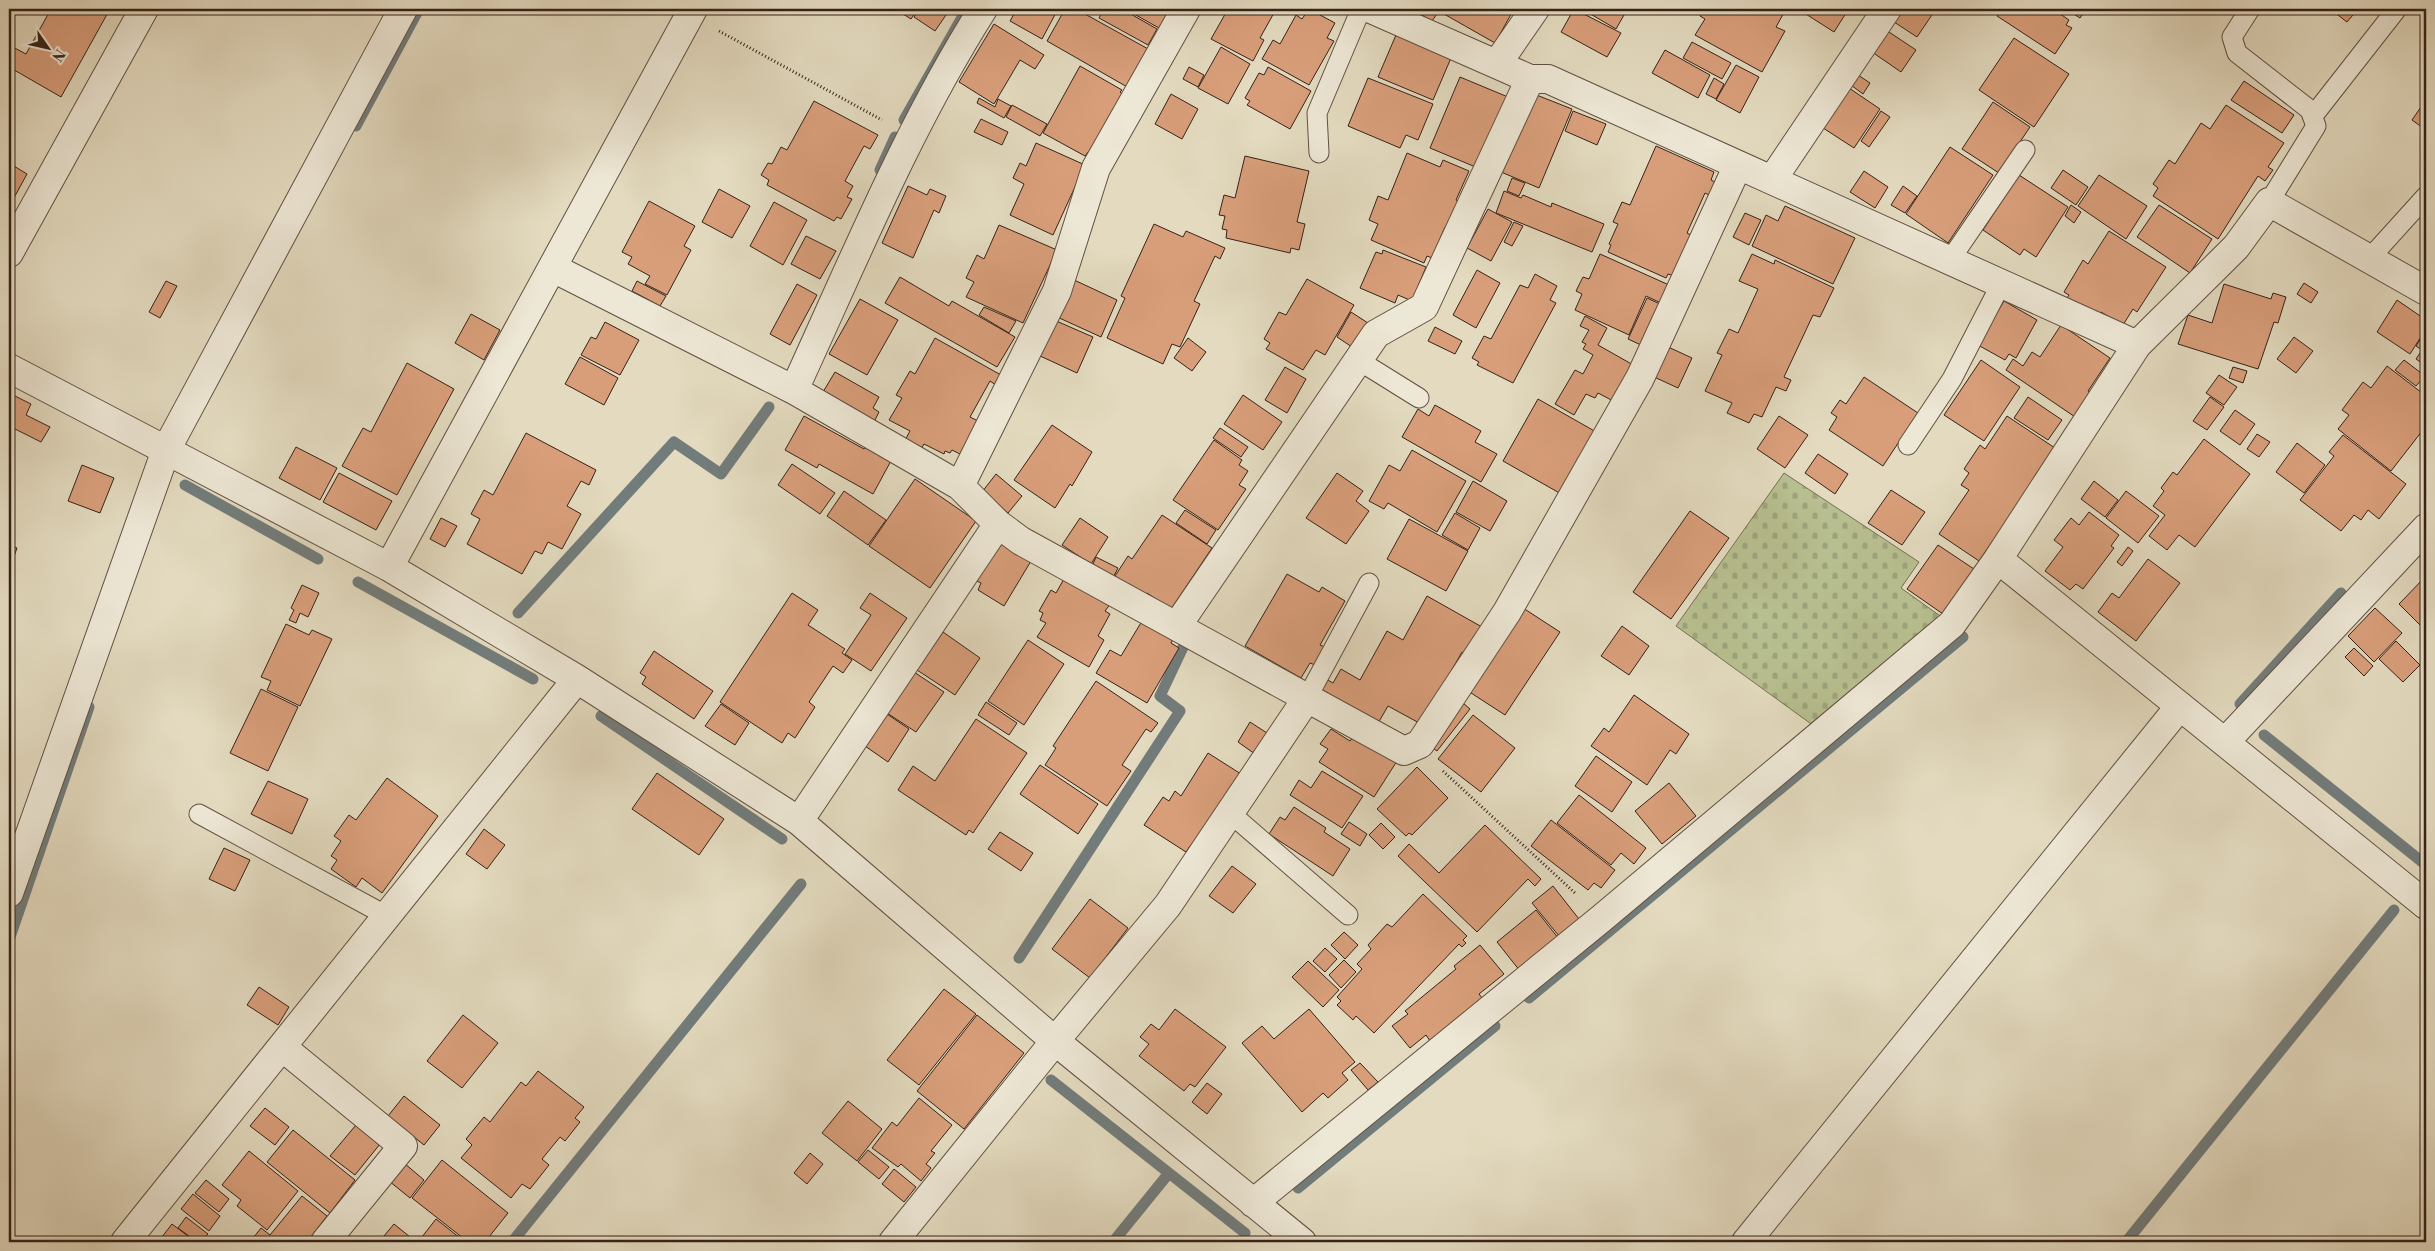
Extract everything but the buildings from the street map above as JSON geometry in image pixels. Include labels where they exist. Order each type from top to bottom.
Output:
[{"type":"street","points":[[9,253],[144,9]]},
{"type":"street","points":[[9,893],[166,450],[403,9]]},
{"type":"street","points":[[794,390],[912,136],[954,56],[984,9]]},
{"type":"street","points":[[960,486],[1056,290],[1096,168],[1186,9]]},
{"type":"street","points":[[1371,9],[1530,78],[1548,79],[2136,345]]},
{"type":"street","points":[[1497,64],[1535,9]]},
{"type":"street","points":[[1772,180],[1886,9]]},
{"type":"street","points":[[389,566],[692,12]]},
{"type":"street","points":[[1177,626],[1376,334],[1424,307],[1530,78]]},
{"type":"street","points":[[553,268],[794,390],[960,486],[998,524],[1021,541],[1404,751],[1420,744],[1507,612],[1640,378],[1738,165]]},
{"type":"street","points":[[1253,1203],[1602,918],[1952,624],[1998,560],[2136,345],[2236,247],[2269,202],[2426,291]]},
{"type":"street","points":[[9,368],[389,566],[577,679],[799,821],[1055,1041],[1302,1242]]},
{"type":"street","points":[[799,821],[998,524]]},
{"type":"street","points":[[2225,742],[2426,528]]},
{"type":"street","points":[[1998,560],[2426,905]]},
{"type":"street","points":[[125,1242],[577,679]]},
{"type":"street","points":[[893,1242],[1055,1041],[1168,905],[1307,698]]},
{"type":"street","points":[[1746,1242],[2180,706]]},
{"type":"street","points":[[282,1047],[403,1146],[325,1242]]},
{"type":"lane","points":[[1319,152],[1317,113],[1361,9]]},
{"type":"lane","points":[[2250,9],[2232,37],[2237,53],[2310,110],[2316,126],[2269,202]]},
{"type":"lane","points":[[2313,116],[2396,10]]},
{"type":"lane","points":[[1950,260],[2026,150]]},
{"type":"lane","points":[[2369,259],[2426,196]]},
{"type":"lane","points":[[1908,445],[1952,379],[2001,284]]},
{"type":"lane","points":[[1358,360],[1420,398]]},
{"type":"lane","points":[[1307,698],[1369,583]]},
{"type":"lane","points":[[1230,813],[1348,915]]},
{"type":"lane","points":[[199,814],[387,916]]},
{"type":"path","points":[[692,12],[912,136]]},
{"type":"path","points":[[1416,746],[1602,918]]},
{"type":"green space","points":[[1784,473],[1919,562],[1901,588],[1943,618],[1814,726],[1676,626]]},
{"type":"waterway","points":[[356,126],[419,9]]},
{"type":"waterway","points":[[904,120],[964,14]]},
{"type":"waterway","points":[[880,170],[895,137]]},
{"type":"waterway","points":[[518,613],[674,442],[721,474],[769,407]]},
{"type":"waterway","points":[[185,485],[318,559]]},
{"type":"waterway","points":[[358,582],[533,679]]},
{"type":"waterway","points":[[2240,704],[2341,593]]},
{"type":"waterway","points":[[1529,998],[1963,637]]},
{"type":"waterway","points":[[1019,958],[1180,711],[1160,696],[1186,641]]},
{"type":"waterway","points":[[9,940],[89,707]]},
{"type":"waterway","points":[[601,716],[782,839]]},
{"type":"waterway","points":[[2264,735],[2426,865]]},
{"type":"waterway","points":[[512,1242],[801,884]]},
{"type":"waterway","points":[[2126,1242],[2394,910]]},
{"type":"waterway","points":[[1298,1188],[1495,1026]]},
{"type":"waterway","points":[[1051,1080],[1245,1233]]},
{"type":"waterway","points":[[1113,1242],[1169,1173]]}]
